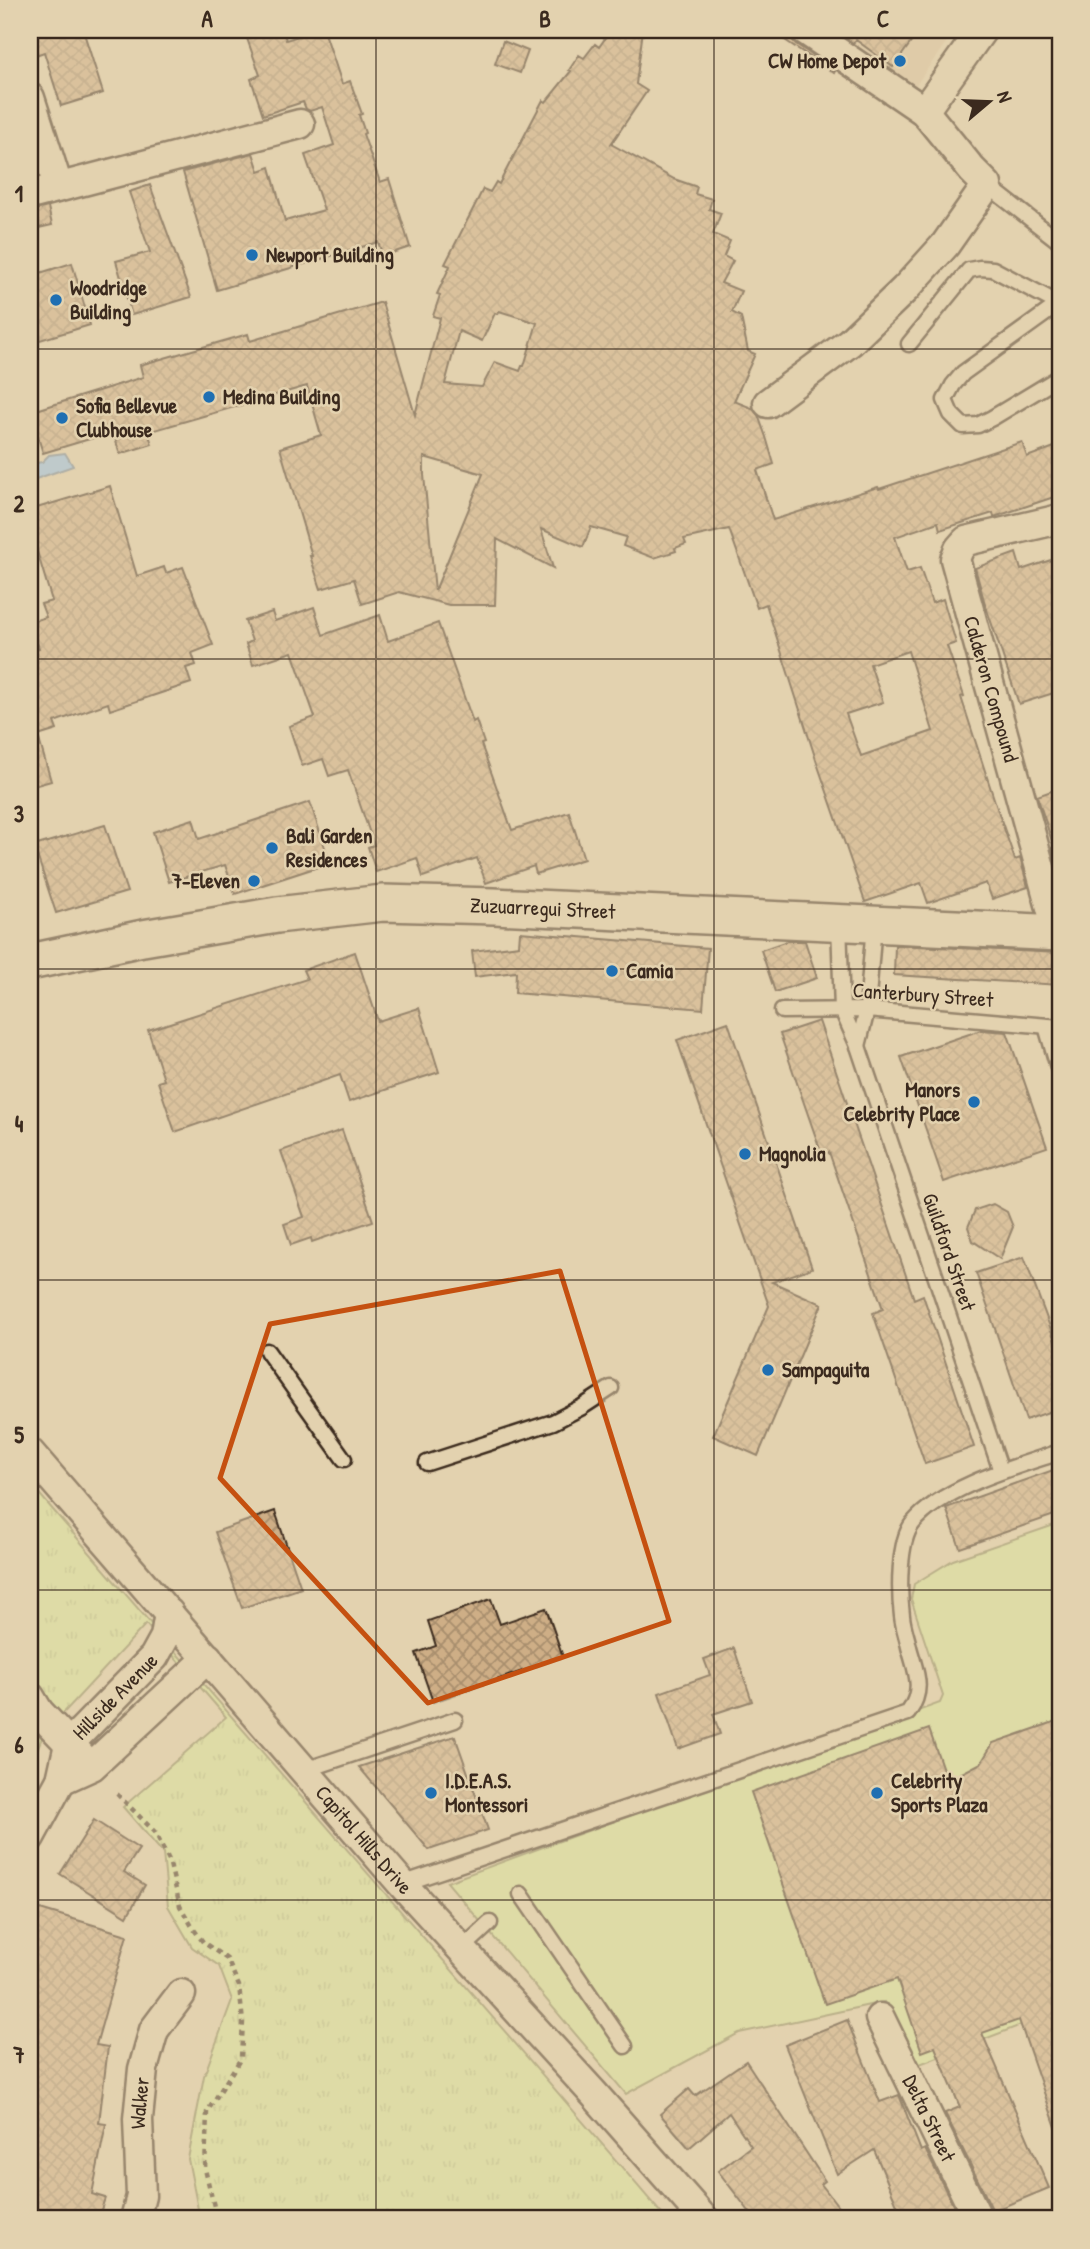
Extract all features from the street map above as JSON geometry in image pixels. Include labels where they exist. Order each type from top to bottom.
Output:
[{"type":"street","points":[[768,403],[849,342],[905,289],[944,245],[987,185],[924,111],[805,30]]},
{"type":"street","points":[[924,111],[982,30]]},
{"type":"street","points":[[30,98],[58,186]]},
{"type":"street","points":[[30,195],[300,124]]},
{"type":"street","name":"Calderon Compound","points":[[1059,933],[956,559],[959,549],[966,541],[1060,519]]},
{"type":"street","name":"Zuzuarregui Street","points":[[30,962],[143,938],[277,915],[383,903],[1059,933]]},
{"type":"street","name":"Capitol Hills Drive","points":[[30,1453],[402,1884],[463,1948],[704,2219]]},
{"type":"street","name":"Hillside Avenue","points":[[30,1837],[61,1780],[69,1744],[155,1657],[165,1637],[169,1613]]},
{"type":"street","name":"Hillside Avenue","points":[[61,1780],[92,1766],[208,1658]]},
{"type":"street","points":[[30,1697],[39,1713],[92,1766]]},
{"type":"street","name":"Walker","points":[[135,2219],[141,2196],[138,2119],[143,2069],[154,2030],[181,1994]]},
{"type":"street","name":"Delta Street","points":[[880,2018],[978,2219]]},
{"type":"lane","points":[[987,185],[1060,242]]},
{"type":"lane","points":[[909,344],[969,270],[993,269],[1060,303],[963,373],[945,400],[951,414],[962,426],[978,425],[1060,377]]},
{"type":"lane","name":"Guildford Street","points":[[839,923],[842,1010],[858,1045],[1001,1471]]},
{"type":"lane","points":[[858,1045],[867,1010],[873,924]]},
{"type":"lane","name":"Canterbury Street","points":[[782,1012],[867,1010],[1053,1026]]},
{"type":"lane","points":[[1053,1026],[1060,1074]]},
{"type":"lane","points":[[267,1350],[344,1459]]},
{"type":"lane","points":[[427,1463],[554,1422],[611,1388]]},
{"type":"lane","points":[[402,1884],[908,1713],[917,1701],[919,1684],[902,1619],[900,1583],[904,1545],[911,1524],[938,1500],[1001,1471],[1060,1452]]},
{"type":"lane","points":[[305,1770],[455,1720]]},
{"type":"lane","points":[[521,1894],[625,2046]]},
{"type":"lane","points":[[463,1948],[490,1923]]},
{"type":"highlighted area","points":[[560,1271],[669,1621],[428,1703],[220,1478],[270,1324]]},
{"type":"shaded area","name":"CW Home Depot","points":[[824,30],[955,30],[911,92]]},
{"type":"green space","points":[[30,1483],[666,2219],[200,2219],[188,2159],[204,2076],[232,2000],[219,1966],[192,1947],[168,1906],[163,1853],[123,1807],[226,1717],[146,1624],[43,1735],[30,1767]]},
{"type":"green space","name":"Celebrity Sports Plaza","points":[[1060,1523],[1060,2010],[912,2067],[884,2002],[739,2033],[626,2094],[447,1882],[940,1703],[943,1696],[911,1599],[914,1584],[953,1560]]},
{"type":"water","points":[[65,453],[73,466],[30,481],[30,464],[42,462],[49,455]]},
{"type":"building","points":[[30,30],[83,30],[103,93],[61,106],[44,52],[36,55]]},
{"type":"building","points":[[244,30],[283,30],[286,40],[324,30],[342,84],[350,81],[362,114],[359,115],[365,133],[363,134],[380,182],[389,179],[410,247],[383,256],[378,242],[217,290],[183,172],[253,153],[259,171],[270,167],[285,221],[324,210],[305,155],[334,145],[322,107],[310,111],[303,102],[263,115],[251,79],[260,75]]},
{"type":"building","points":[[611,30],[643,30],[636,84],[647,91],[611,144],[674,179],[697,187],[695,194],[712,199],[709,209],[721,213],[713,234],[730,241],[724,256],[733,261],[721,283],[741,291],[732,312],[741,317],[748,351],[755,354],[734,401],[752,408],[758,415],[766,437],[774,464],[757,470],[773,520],[878,487],[879,489],[1022,442],[1027,457],[1060,445],[1060,495],[994,517],[993,513],[940,530],[938,522],[895,537],[907,572],[920,568],[932,603],[943,599],[956,643],[947,646],[964,696],[961,697],[1015,860],[1020,858],[1028,887],[992,899],[986,883],[928,903],[921,883],[865,902],[766,604],[757,608],[729,529],[684,539],[686,544],[675,548],[676,551],[654,558],[623,546],[626,537],[591,527],[583,547],[541,529],[553,568],[497,539],[495,605],[449,605],[399,592],[362,604],[354,579],[321,589],[280,448],[321,435],[307,386],[148,432],[152,444],[120,454],[113,432],[43,453],[30,412],[143,377],[140,365],[248,334],[250,341],[382,302],[415,415],[440,318],[433,316],[440,295],[437,294],[450,266],[445,264],[483,189],[490,192],[496,182],[499,184],[543,100],[546,102],[571,71],[569,70],[579,55],[584,58],[595,44],[599,47]],"holes":[[[499,311],[537,323],[524,366],[520,371],[495,362],[482,387],[445,384],[459,331],[482,341],[495,313],[498,314]],[[424,457],[483,474],[435,591]],[[908,651],[933,731],[861,756],[846,714],[883,702],[870,664]]]},
{"type":"building","points":[[770,30],[789,30],[790,38],[796,44],[835,71],[834,73]]},
{"type":"building","points":[[834,30],[920,30],[893,67],[856,40],[853,43]]},
{"type":"building","points":[[503,41],[528,51],[520,73],[495,64]]},
{"type":"building","points":[[150,185],[191,297],[132,315],[116,261],[150,252],[129,192]]},
{"type":"building","points":[[48,207],[52,225],[30,230],[30,211]]},
{"type":"building","name":"Woodridge Building","points":[[72,263],[90,325],[30,343],[30,276]]},
{"type":"building","points":[[110,486],[137,576],[164,567],[166,573],[183,567],[213,645],[192,653],[196,665],[186,668],[191,683],[110,710],[108,703],[54,722],[57,730],[38,736],[51,781],[30,787],[30,651],[39,648],[30,622],[46,617],[41,604],[52,601],[30,528],[30,510]]},
{"type":"building","points":[[1016,553],[1021,570],[1060,557],[1060,691],[1019,704],[975,568]]},
{"type":"building","points":[[314,607],[323,635],[380,615],[388,641],[438,623],[473,722],[476,720],[484,743],[481,744],[512,830],[569,812],[584,859],[536,874],[534,866],[486,883],[477,858],[423,877],[417,858],[376,872],[368,847],[374,845],[348,770],[329,776],[323,759],[302,766],[289,726],[315,717],[292,652],[253,665],[246,644],[252,641],[245,621],[272,612],[275,621]]},
{"type":"building","points":[[1060,788],[1060,877],[1052,848],[1054,847],[1037,796]]},
{"type":"building","name":"Bali Garden Residences","points":[[310,802],[330,863],[235,894],[225,865],[169,882],[153,832],[193,819],[199,839]]},
{"type":"building","points":[[105,825],[127,892],[56,913],[34,846]]},
{"type":"building","name":"Camia","points":[[520,932],[708,948],[703,1009],[515,993],[516,972],[475,977],[472,951],[519,945]]},
{"type":"building","points":[[787,941],[805,941],[817,978],[775,992],[761,950]]},
{"type":"building","points":[[895,945],[1060,953],[1060,985],[894,975]]},
{"type":"building","points":[[355,952],[378,1021],[419,1008],[439,1072],[349,1102],[340,1075],[175,1132],[158,1082],[164,1080],[148,1030],[307,979],[303,970]]},
{"type":"building","points":[[819,1021],[914,1299],[923,1295],[974,1447],[925,1464],[873,1313],[883,1309],[829,1152],[822,1155],[780,1034]]},
{"type":"building","name":"Magnolia","points":[[728,1022],[812,1268],[772,1282],[822,1304],[758,1456],[713,1436],[769,1306],[677,1040]]},
{"type":"building","name":"Manors Celebrity Place","points":[[981,1030],[1007,1032],[1047,1147],[944,1182],[901,1057]]},
{"type":"building","points":[[342,1130],[373,1221],[312,1242],[311,1238],[291,1245],[284,1224],[304,1217],[281,1151]]},
{"type":"building","points":[[993,1204],[1007,1212],[1013,1227],[1000,1259],[973,1241],[968,1227],[975,1210]]},
{"type":"building","points":[[1024,1257],[1060,1354],[1060,1408],[1026,1420],[976,1273]]},
{"type":"building","points":[[1056,1469],[1060,1482],[1060,1513],[960,1548],[946,1508]]},
{"type":"building","points":[[275,1511],[301,1588],[242,1608],[215,1532]]},
{"type":"building","points":[[491,1599],[500,1624],[546,1608],[563,1657],[433,1702],[416,1653],[436,1646],[428,1621]]},
{"type":"building","points":[[734,1648],[752,1701],[713,1714],[720,1734],[678,1749],[659,1693],[710,1675],[704,1659]]},
{"type":"building","points":[[1060,1720],[1060,2129],[1057,2130],[1019,2020],[982,2033],[1049,2188],[993,2211],[945,2113],[960,2107],[935,2047],[922,2052],[897,1979],[825,2004],[751,1792],[929,1729],[947,1781],[981,1763],[993,1743]]},
{"type":"building","points":[[455,1736],[488,1830],[429,1850],[359,1767]]},
{"type":"building","points":[[94,1820],[139,1849],[124,1872],[145,1885],[127,1916],[60,1874]]},
{"type":"building","points":[[30,1906],[127,1935],[96,2045],[108,2047],[99,2123],[106,2124],[92,2194],[105,2198],[98,2219],[44,2219],[30,2215],[30,2134],[35,2106],[30,2105]]},
{"type":"building","points":[[847,2020],[880,2102],[899,2095],[921,2151],[925,2149],[960,2219],[903,2219],[874,2150],[837,2174],[785,2045]]},
{"type":"building","points":[[746,2061],[825,2181],[821,2184],[848,2219],[755,2219],[718,2171],[751,2146],[729,2113],[689,2148],[660,2114],[689,2089],[695,2096]]},
{"type":"place","name":"CW Home Depot","points":[[900,61]]},
{"type":"place","name":"Newport Building","points":[[252,255]]},
{"type":"place","name":"Woodridge Building","points":[[56,300]]},
{"type":"place","name":"Medina Building","points":[[209,397]]},
{"type":"place","name":"Sofia Bellevue Clubhouse","points":[[62,418]]},
{"type":"place","name":"Bali Garden Residences","points":[[272,848]]},
{"type":"place","name":"7-Eleven","points":[[254,881]]},
{"type":"place","name":"Camia","points":[[612,971]]},
{"type":"place","name":"Manors Celebrity Place","points":[[974,1102]]},
{"type":"place","name":"Magnolia","points":[[745,1154]]},
{"type":"place","name":"Sampaguita","points":[[768,1370]]},
{"type":"place","name":"I.D.E.A.S. Montessori","points":[[431,1793]]},
{"type":"place","name":"Celebrity Sports Plaza","points":[[877,1793]]}]
